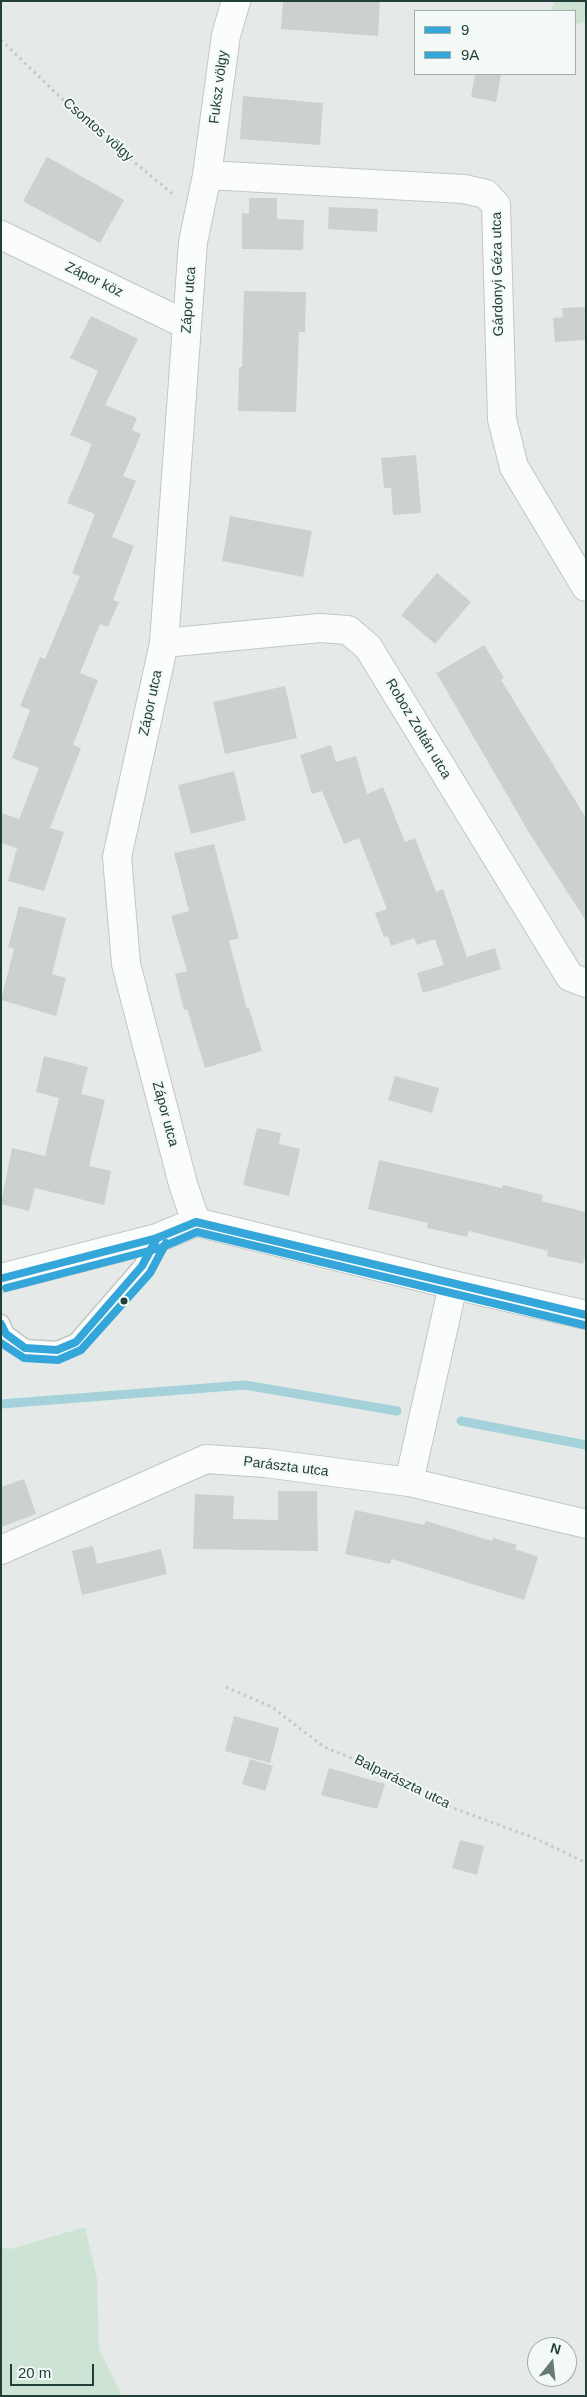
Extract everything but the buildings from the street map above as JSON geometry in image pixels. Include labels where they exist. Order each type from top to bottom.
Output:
[{"type":"street","name":"Fuksz völgy","points":[[207,175],[226,34],[236,1]]},
{"type":"street","name":"Zápor utca","points":[[196,1222],[183,1184],[126,964],[117,857],[164,643],[193,242],[207,175]]},
{"type":"street","name":"Gárdonyi Géza utca","points":[[207,175],[464,189],[486,194],[496,205],[502,419],[514,467],[586,587]]},
{"type":"street","name":"Zápor köz","points":[[1,235],[187,325]]},
{"type":"street","name":"Roboz Zoltán utca","points":[[164,643],[320,628],[348,630],[368,646],[570,977],[586,983]]},
{"type":"street","points":[[2,1280],[157,1238],[196,1222],[453,1285],[586,1315]]},
{"type":"street","points":[[409,1482],[453,1285]]},
{"type":"street","name":"Parászta utca","points":[[1,1550],[206,1459],[264,1463],[409,1482],[586,1524]]},
{"type":"lane","points":[[1,1323],[6,1334],[25,1348],[57,1350],[76,1342],[142,1266],[157,1238]]},
{"type":"path","name":"Csontos völgy","points":[[1,40],[84,120],[199,215]]},
{"type":"path","name":"Balparászta utca","points":[[226,1687],[272,1707],[324,1747],[369,1765],[445,1805],[536,1839],[586,1863]]},
{"type":"green space","points":[[555,1],[586,1],[586,22],[577,24],[577,10],[550,10]]},
{"type":"green space","points":[[85,2227],[97,2278],[99,2349],[122,2396],[1,2396],[1,2247],[10,2249]]},
{"type":"waterway","points":[[1,1404],[245,1385],[397,1411]]},
{"type":"waterway","points":[[461,1421],[586,1445]]},
{"type":"transit line","name":"9","points":[[3,1278],[157,1238],[196,1222],[586,1315]]},
{"type":"transit line","name":"9A","points":[[6,1288],[160,1248],[197,1232],[584,1325]]},
{"type":"transit line","name":"9","points":[[1,1324],[6,1334],[25,1348],[57,1350],[76,1342],[142,1266],[157,1238]]},
{"type":"transit line","name":"9A","points":[[1,1343],[24,1358],[58,1360],[81,1350],[150,1273],[166,1243]]}]
